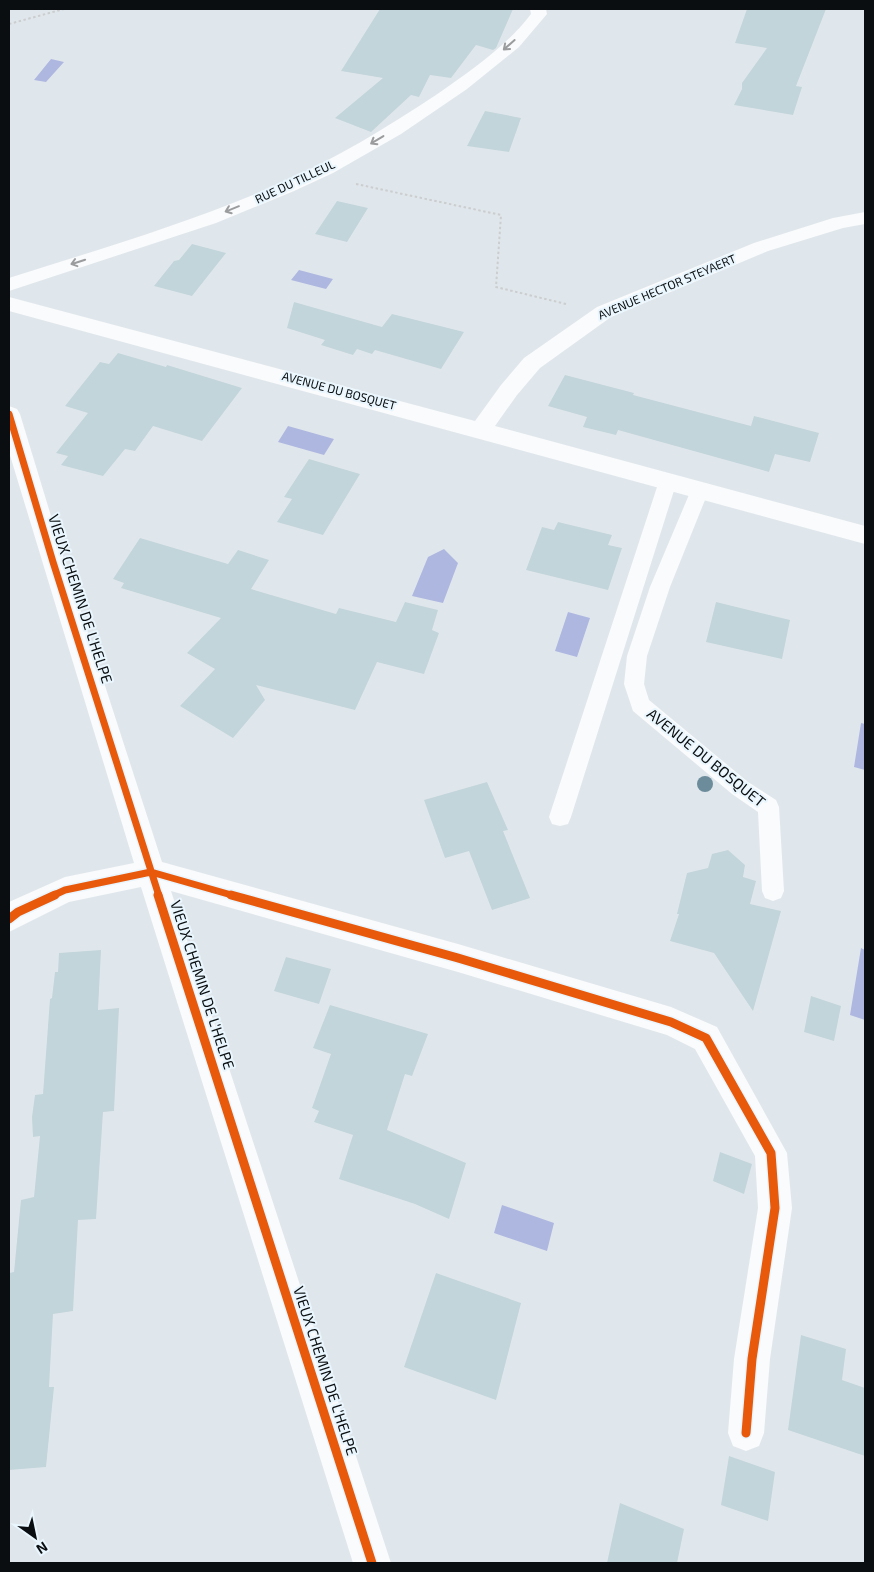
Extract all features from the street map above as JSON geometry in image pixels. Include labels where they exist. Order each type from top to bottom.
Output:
[{"type":"street","name":"RUE DU TILLEUL","points":[[9,285],[190,226],[325,169],[430,107],[471,77],[531,25],[539,14],[538,9]]},
{"type":"street","name":"AVENUE HECTOR STEYAERT","points":[[481,430],[509,390],[532,364],[545,352],[604,312],[761,248],[840,222],[865,218]]},
{"type":"street","name":"AVENUE DU BOSQUET","points":[[9,304],[865,535]]},
{"type":"street","name":"VIEUX CHEMIN DE L'HELPE","points":[[9,414],[53,562],[372,1563]]},
{"type":"street","points":[[9,919],[18,912],[65,890],[151,872],[458,958],[671,1022],[706,1038],[771,1153],[775,1208],[752,1359],[746,1433]]},
{"type":"lane","points":[[560,817],[668,481]]},
{"type":"lane","name":"AVENUE DU BOSQUET","points":[[700,490],[649,618],[637,656],[634,684],[640,705],[740,788],[768,806],[773,890]]},
{"type":"path","points":[[9,24],[64,9]]},
{"type":"path","points":[[325,169],[349,182],[501,215],[496,287],[604,312]]},
{"type":"water","points":[[51,59],[64,62],[46,82],[34,80]]},
{"type":"water","points":[[299,270],[333,279],[326,289],[291,280]]},
{"type":"water","points":[[288,426],[334,439],[324,455],[278,442]]},
{"type":"water","points":[[444,549],[458,563],[443,603],[412,596],[428,557]]},
{"type":"water","points":[[568,612],[590,618],[577,657],[555,651]]},
{"type":"water","points":[[861,723],[865,724],[865,770],[854,767]]},
{"type":"water","points":[[861,948],[865,950],[865,1020],[850,1015]]},
{"type":"water","points":[[502,1205],[554,1223],[547,1251],[494,1233]]},
{"type":"building","points":[[380,9],[513,9],[496,48],[493,50],[476,45],[451,78],[430,75],[419,97],[411,95],[371,132],[335,118],[383,78],[341,71]]},
{"type":"building","points":[[747,9],[826,9],[796,86],[802,87],[793,115],[734,105],[742,89],[742,83],[767,48],[735,43]]},
{"type":"building","points":[[485,111],[521,118],[509,152],[467,146]]},
{"type":"building","points":[[337,201],[368,208],[347,242],[315,234]]},
{"type":"building","points":[[192,244],[226,253],[192,296],[154,286],[174,261],[179,260]]},
{"type":"building","points":[[294,302],[382,327],[392,314],[464,332],[441,369],[375,350],[372,354],[357,349],[353,355],[321,345],[325,340],[287,328]]},
{"type":"building","points":[[118,353],[166,367],[167,365],[242,388],[202,441],[153,426],[135,451],[125,449],[103,476],[61,465],[68,456],[56,453],[88,413],[65,406],[100,362],[109,364]]},
{"type":"building","points":[[565,375],[751,426],[754,416],[819,433],[810,462],[775,454],[769,472],[618,430],[616,435],[583,427],[587,417],[548,406]]},
{"type":"building","points":[[309,459],[360,474],[323,535],[277,522],[292,499],[284,497]]},
{"type":"building","points":[[558,522],[612,535],[608,545],[622,548],[608,590],[526,570],[542,527],[554,530]]},
{"type":"building","points":[[140,538],[228,564],[238,550],[269,560],[251,589],[336,614],[339,608],[396,622],[405,602],[438,610],[432,630],[439,633],[424,674],[377,662],[355,710],[256,685],[265,700],[233,738],[180,706],[215,669],[187,653],[221,618],[121,588],[124,583],[113,579]]},
{"type":"building","points":[[716,602],[790,620],[782,659],[706,642]]},
{"type":"building","points":[[487,782],[508,830],[503,831],[530,898],[492,910],[469,851],[445,858],[424,800]]},
{"type":"building","points":[[728,850],[745,865],[743,877],[756,881],[750,904],[781,911],[753,1011],[714,953],[670,941],[679,914],[677,914],[687,873],[708,868],[712,854]]},
{"type":"building","points":[[101,950],[98,1010],[119,1008],[114,1111],[103,1112],[96,1219],[78,1220],[73,1311],[53,1314],[49,1387],[54,1387],[46,1467],[9,1470],[9,1273],[14,1272],[21,1200],[34,1197],[40,1136],[33,1137],[32,1117],[35,1095],[43,1094],[50,999],[52,998],[55,972],[58,972],[59,953]]},
{"type":"building","points":[[286,957],[331,969],[319,1004],[274,991]]},
{"type":"building","points":[[811,996],[841,1006],[834,1041],[804,1032]]},
{"type":"building","points":[[330,1005],[428,1034],[412,1076],[405,1074],[387,1130],[466,1163],[449,1219],[415,1204],[339,1179],[353,1135],[314,1122],[319,1111],[312,1108],[331,1054],[313,1048]]},
{"type":"building","points":[[720,1152],[752,1164],[744,1194],[713,1181]]},
{"type":"building","points":[[436,1273],[521,1303],[496,1400],[404,1367]]},
{"type":"building","points":[[801,1335],[846,1349],[842,1380],[865,1388],[865,1456],[788,1430]]},
{"type":"building","points":[[729,1456],[775,1472],[768,1521],[721,1505]]},
{"type":"building","points":[[620,1503],[684,1529],[677,1563],[607,1563]]},
{"type":"cycle path","points":[[9,414],[53,562],[275,1264],[372,1563]]},
{"type":"cycle path","points":[[9,919],[18,912],[65,890],[151,872],[458,958],[671,1022],[706,1038],[771,1153],[775,1208],[752,1359],[746,1433]]}]
